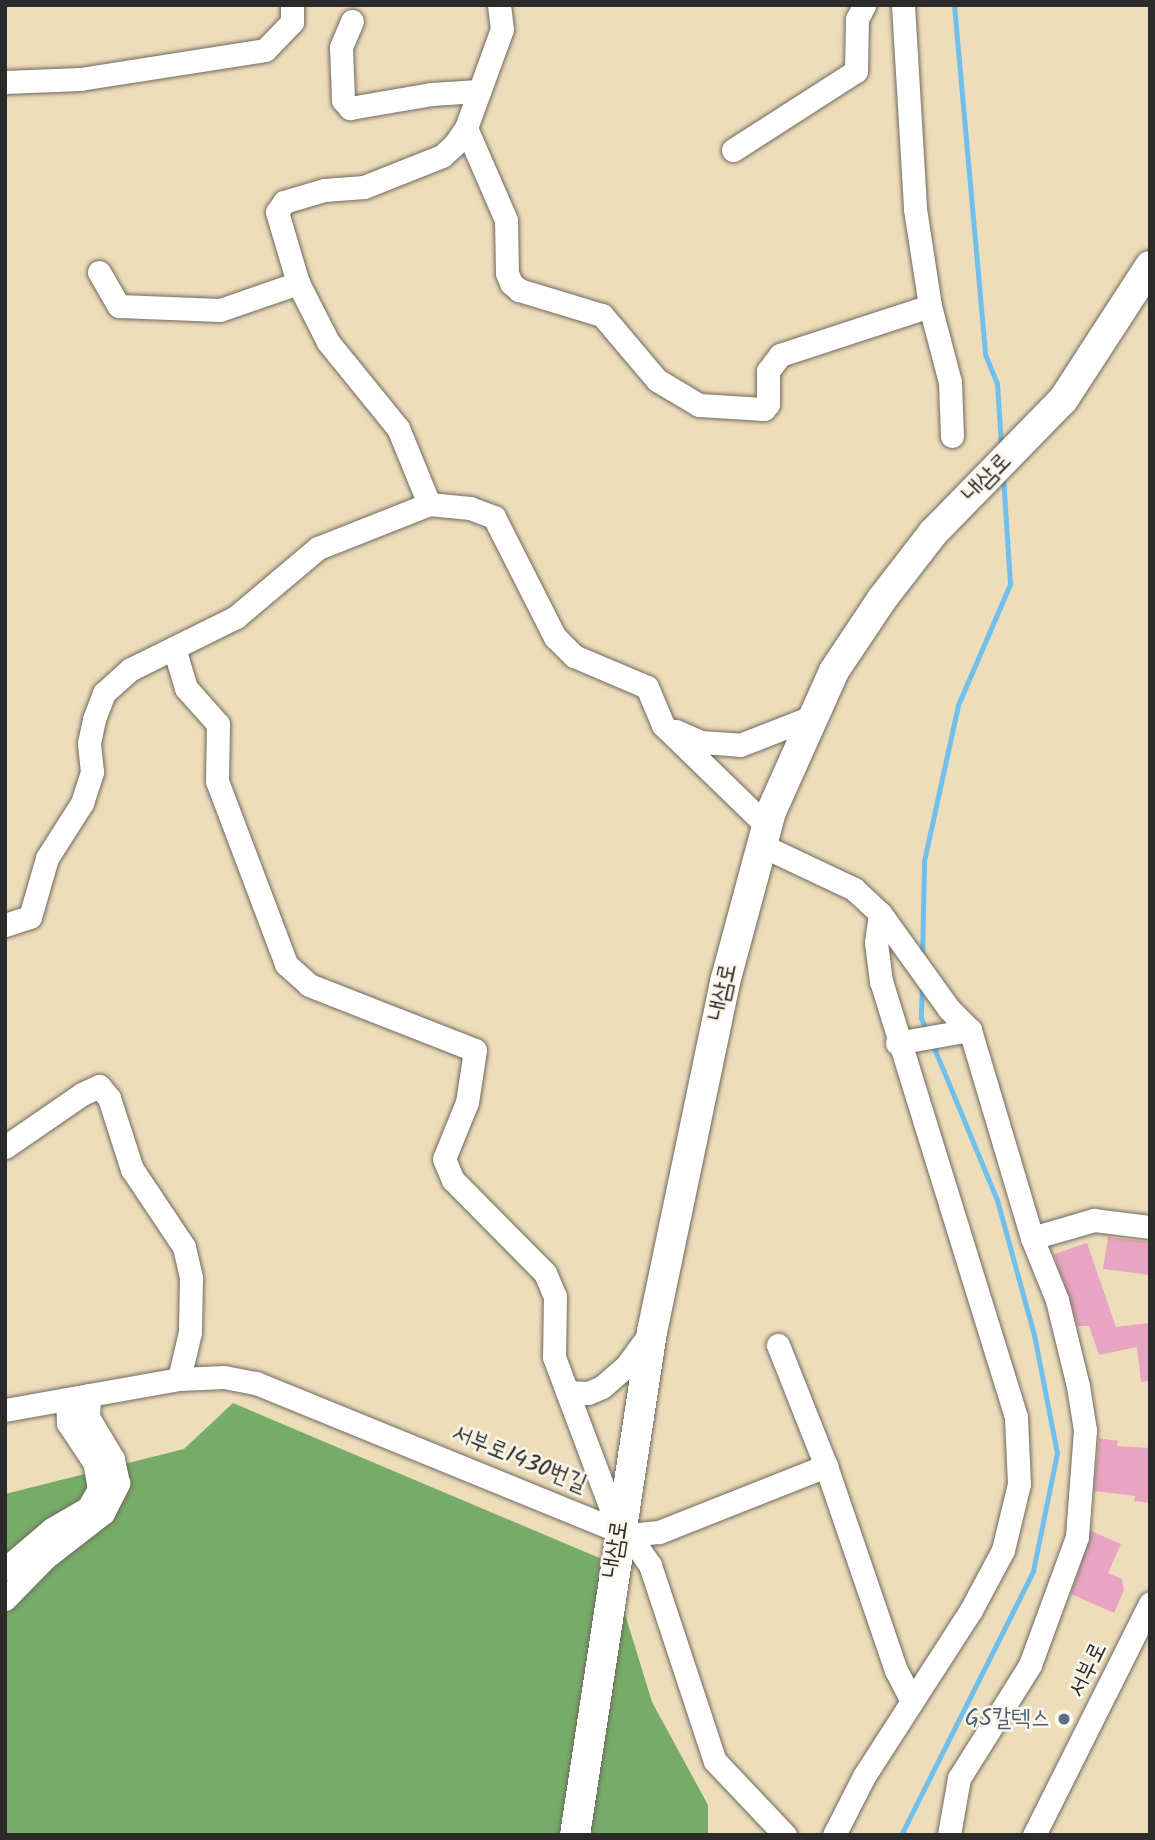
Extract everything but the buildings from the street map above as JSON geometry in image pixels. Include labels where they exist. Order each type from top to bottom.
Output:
[{"type":"main road","name":"내삼로","points":[[575,1835],[624,1532],[653,1329],[725,982],[764,836],[834,671],[933,533],[1063,400],[1150,267]]},
{"type":"street","points":[[5,82],[80,79],[265,50],[292,22],[292,5]]},
{"type":"street","points":[[429,504],[398,428],[328,342],[298,283],[277,212],[284,202],[324,190],[364,187],[431,161],[454,145],[466,128],[502,29],[499,5]]},
{"type":"street","points":[[733,150],[856,71],[857,19],[864,5]]},
{"type":"street","points":[[903,5],[915,209],[930,306],[950,382],[952,436]]},
{"type":"street","points":[[352,21],[341,47],[343,100],[350,108],[431,94],[479,91]]},
{"type":"street","points":[[466,128],[506,220],[507,273],[511,283],[519,290],[602,315],[657,380],[699,405],[764,409],[768,404],[768,371],[780,355],[930,306]]},
{"type":"street","points":[[99,272],[119,306],[220,310],[298,283]]},
{"type":"street","points":[[5,925],[30,917],[47,858],[82,803],[92,772],[89,743],[94,719],[104,693],[131,669],[236,617],[318,548],[429,504],[470,508],[494,517],[555,637],[574,656],[647,687],[663,725],[764,836],[854,889],[880,914],[965,1031],[1032,1238],[1057,1300],[1085,1430],[1077,1537],[1030,1665],[959,1778],[949,1835]]},
{"type":"street","points":[[174,648],[186,688],[218,724],[217,781],[286,964],[309,985],[475,1049],[467,1101],[444,1159],[453,1180],[545,1273],[555,1296],[554,1357],[624,1532],[650,1565],[715,1761],[785,1835]]},
{"type":"street","points":[[663,725],[701,742],[740,745],[814,716]]},
{"type":"street","points":[[834,1835],[912,1701],[971,1610],[1003,1550],[1019,1484],[1016,1417],[897,1043],[881,982],[876,942],[880,914]]},
{"type":"street","points":[[897,1043],[965,1031]]},
{"type":"street","points":[[5,1147],[99,1086],[109,1098],[132,1169],[184,1247],[191,1278],[190,1332],[179,1379]]},
{"type":"street","points":[[1032,1238],[1094,1220],[1150,1227]]},
{"type":"street","points":[[568,1392],[588,1393],[602,1387],[627,1365],[653,1329]]},
{"type":"street","points":[[778,1345],[826,1466],[896,1670],[912,1701]]},
{"type":"street","name":"서부로1430번길","points":[[5,1409],[179,1379],[224,1377],[256,1383],[624,1532]]},
{"type":"street","points":[[5,1569],[52,1529],[88,1508],[99,1489],[94,1462],[68,1423],[78,1397]]},
{"type":"street","points":[[5,1599],[45,1558],[103,1513],[118,1483],[113,1459],[78,1397]]},
{"type":"street","points":[[624,1532],[659,1532],[826,1466]]},
{"type":"street","name":"서부로","points":[[1034,1835],[1150,1603]]},
{"type":"green space","points":[[233,1403],[609,1562],[652,1702],[708,1805],[708,1835],[5,1835],[5,1494],[184,1449]]},
{"type":"waterway","points":[[954,5],[985,354],[997,383],[1001,446]]},
{"type":"waterway","points":[[922,960],[924,861],[958,705],[1010,584],[1003,477]]},
{"type":"waterway","points":[[922,984],[921,1018],[927,1032]]},
{"type":"waterway","points":[[901,1835],[1033,1571],[1057,1453],[1034,1335],[997,1200],[931,1041]]},
{"type":"place","name":"GS칼텍스","points":[[1064,1719]]}]
